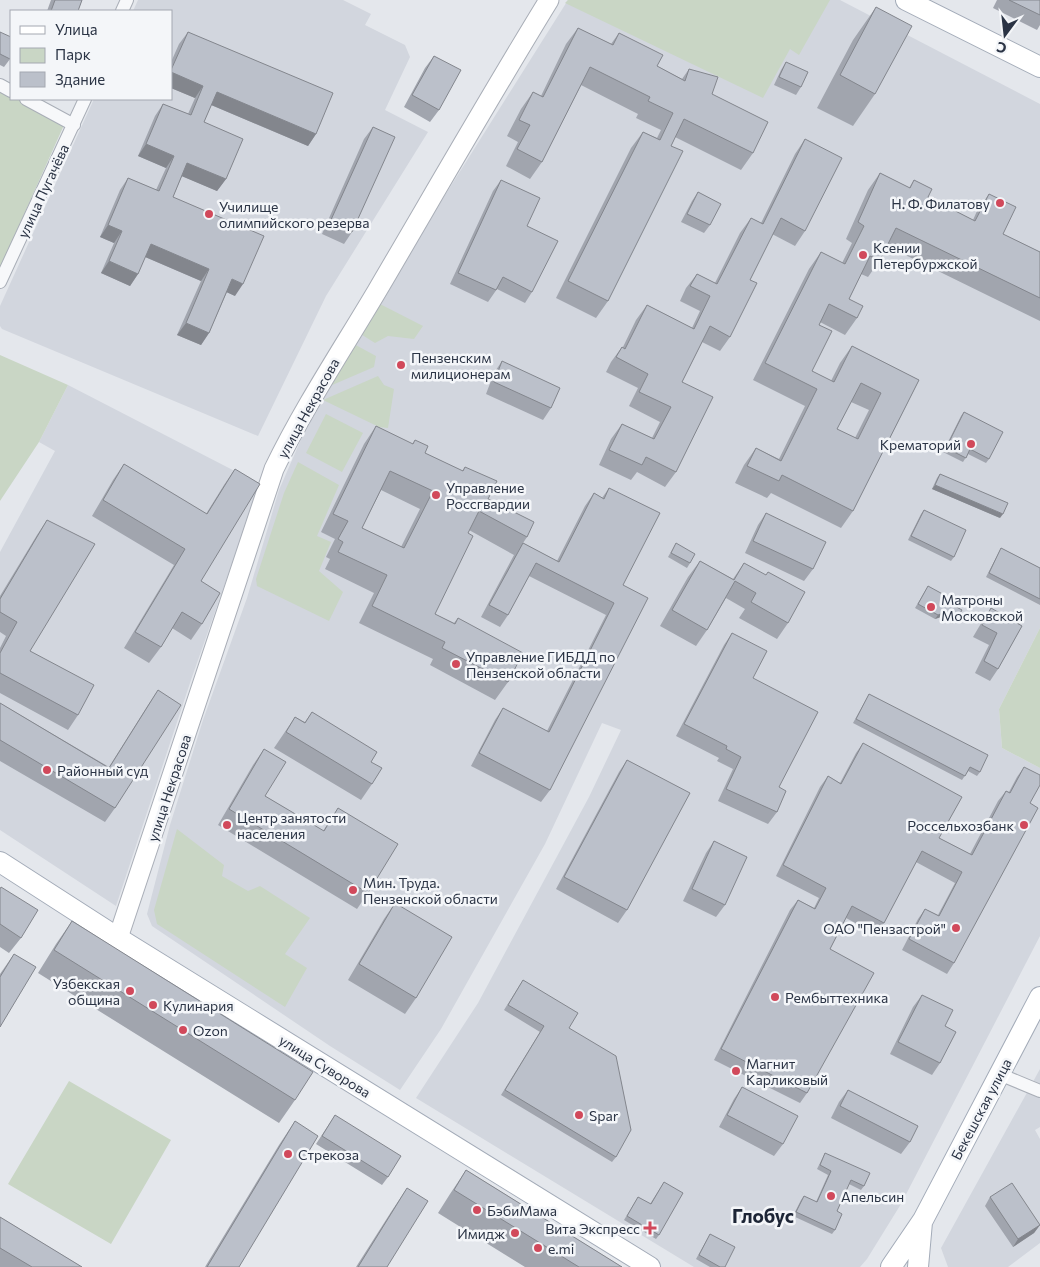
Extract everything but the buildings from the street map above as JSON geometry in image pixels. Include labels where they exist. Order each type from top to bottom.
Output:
[{"type":"main road","name":"улица Некрасова","points":[[118,938],[274,469],[294,427],[376,292],[484,105],[549,0]]},
{"type":"main road","points":[[906,0],[1040,66]]},
{"type":"main road","name":"улица Суворова","points":[[0,862],[118,938],[650,1267]]},
{"type":"main road","name":"Бекешская улица","points":[[891,1267],[923,1220],[1040,997]]},
{"type":"main road","name":"Бекешская улица","points":[[918,1267],[923,1220]]},
{"type":"street","points":[[28,100],[74,125]]},
{"type":"street","name":"улица Пугачёва","points":[[0,282],[85,100]]},
{"type":"street","points":[[999,1074],[1040,1091]]},
{"type":"shaded area","name":"Училище олимпийского резерва","points":[[138,0],[343,0],[371,14],[365,25],[405,45],[410,57],[385,110],[428,132],[326,296],[258,436],[2,329],[0,326],[0,306],[94,100],[172,100],[172,10],[133,10]]},
{"type":"shaded area","points":[[568,0],[840,0],[1040,104],[1040,628],[999,709],[1002,748],[1040,768],[1040,936],[901,1204],[867,1259],[860,1267],[694,1267],[416,1098],[478,1003],[589,797],[621,730],[602,723],[545,844],[441,1029],[400,1090],[330,1046],[152,926],[147,914],[170,825],[203,720],[247,598],[279,490],[323,389]]},
{"type":"shaded area","points":[[68,385],[260,484],[191,680],[116,906],[0,830],[0,552],[55,451],[39,442]]},
{"type":"shaded area","points":[[1040,1069],[1040,1127],[1035,1130],[1040,1139],[1040,1243],[1008,1267],[948,1267],[941,1248]]},
{"type":"green space","points":[[568,0],[830,0],[799,55],[790,49],[763,98],[565,3]]},
{"type":"green space","points":[[0,90],[10,95],[10,100],[19,100],[64,125],[0,268]]},
{"type":"green space","points":[[378,303],[423,326],[414,339],[388,336],[375,343],[359,333]]},
{"type":"green space","points":[[352,343],[376,356],[374,367],[323,389]]},
{"type":"green space","points":[[0,355],[68,385],[39,442],[0,501]]},
{"type":"green space","points":[[378,376],[384,385],[394,389],[388,428],[379,427],[323,400]]},
{"type":"green space","points":[[326,414],[363,433],[342,472],[306,453]]},
{"type":"green space","points":[[298,462],[339,485],[317,536],[331,542],[319,571],[343,592],[329,621],[257,586],[256,579],[284,493]]},
{"type":"green space","points":[[1040,628],[1040,768],[1002,748],[999,709]]},
{"type":"green space","points":[[177,829],[224,865],[222,876],[248,891],[260,886],[310,918],[285,954],[307,968],[285,1007],[157,924],[154,910]]},
{"type":"green space","points":[[69,1081],[171,1140],[111,1244],[8,1184]]},
{"type":"place","name":"Н. Ф. Филатову","points":[[1000,203]]},
{"type":"place","name":"Училище олимпийского резерва","points":[[209,214]]},
{"type":"place","name":"Ксении Петербуржской","points":[[863,255]]},
{"type":"place","name":"Пензенским милиционерам","points":[[401,365]]},
{"type":"place","name":"Крематорий","points":[[971,444]]},
{"type":"place","name":"Управление Россгвардии","points":[[436,495]]},
{"type":"place","name":"Матроны Московской","points":[[931,607]]},
{"type":"place","name":"Управление ГИБДД по Пензенской области","points":[[456,664]]},
{"type":"place","name":"Районный суд","points":[[47,770]]},
{"type":"place","name":"Центр занятости населения","points":[[227,825]]},
{"type":"place","name":"Россельхозбанк","points":[[1024,825]]},
{"type":"place","name":"Мин. Труда. Пензенской области","points":[[353,890]]},
{"type":"place","name":"ОАО \"Пензастрой\"","points":[[956,928]]},
{"type":"place","name":"Узбекская община","points":[[130,991]]},
{"type":"place","name":"Рембыттехника","points":[[775,997]]},
{"type":"place","name":"Кулинария","points":[[153,1005]]},
{"type":"place","name":"Ozon","points":[[183,1030]]},
{"type":"place","name":"Магнит Карликовый","points":[[736,1071]]},
{"type":"place","name":"Spar","points":[[579,1115]]},
{"type":"place","name":"Стрекоза","points":[[288,1154]]},
{"type":"place","name":"Апельсин","points":[[831,1196]]},
{"type":"place","name":"БэбиМама","points":[[477,1210]]},
{"type":"place","name":"Вита Экспресс","points":[[650,1228]]},
{"type":"place","name":"Имидж","points":[[515,1233]]},
{"type":"place","name":"e.mi","points":[[538,1248]]},
{"type":"district","name":"Глобус","points":[[763,1215]]}]
